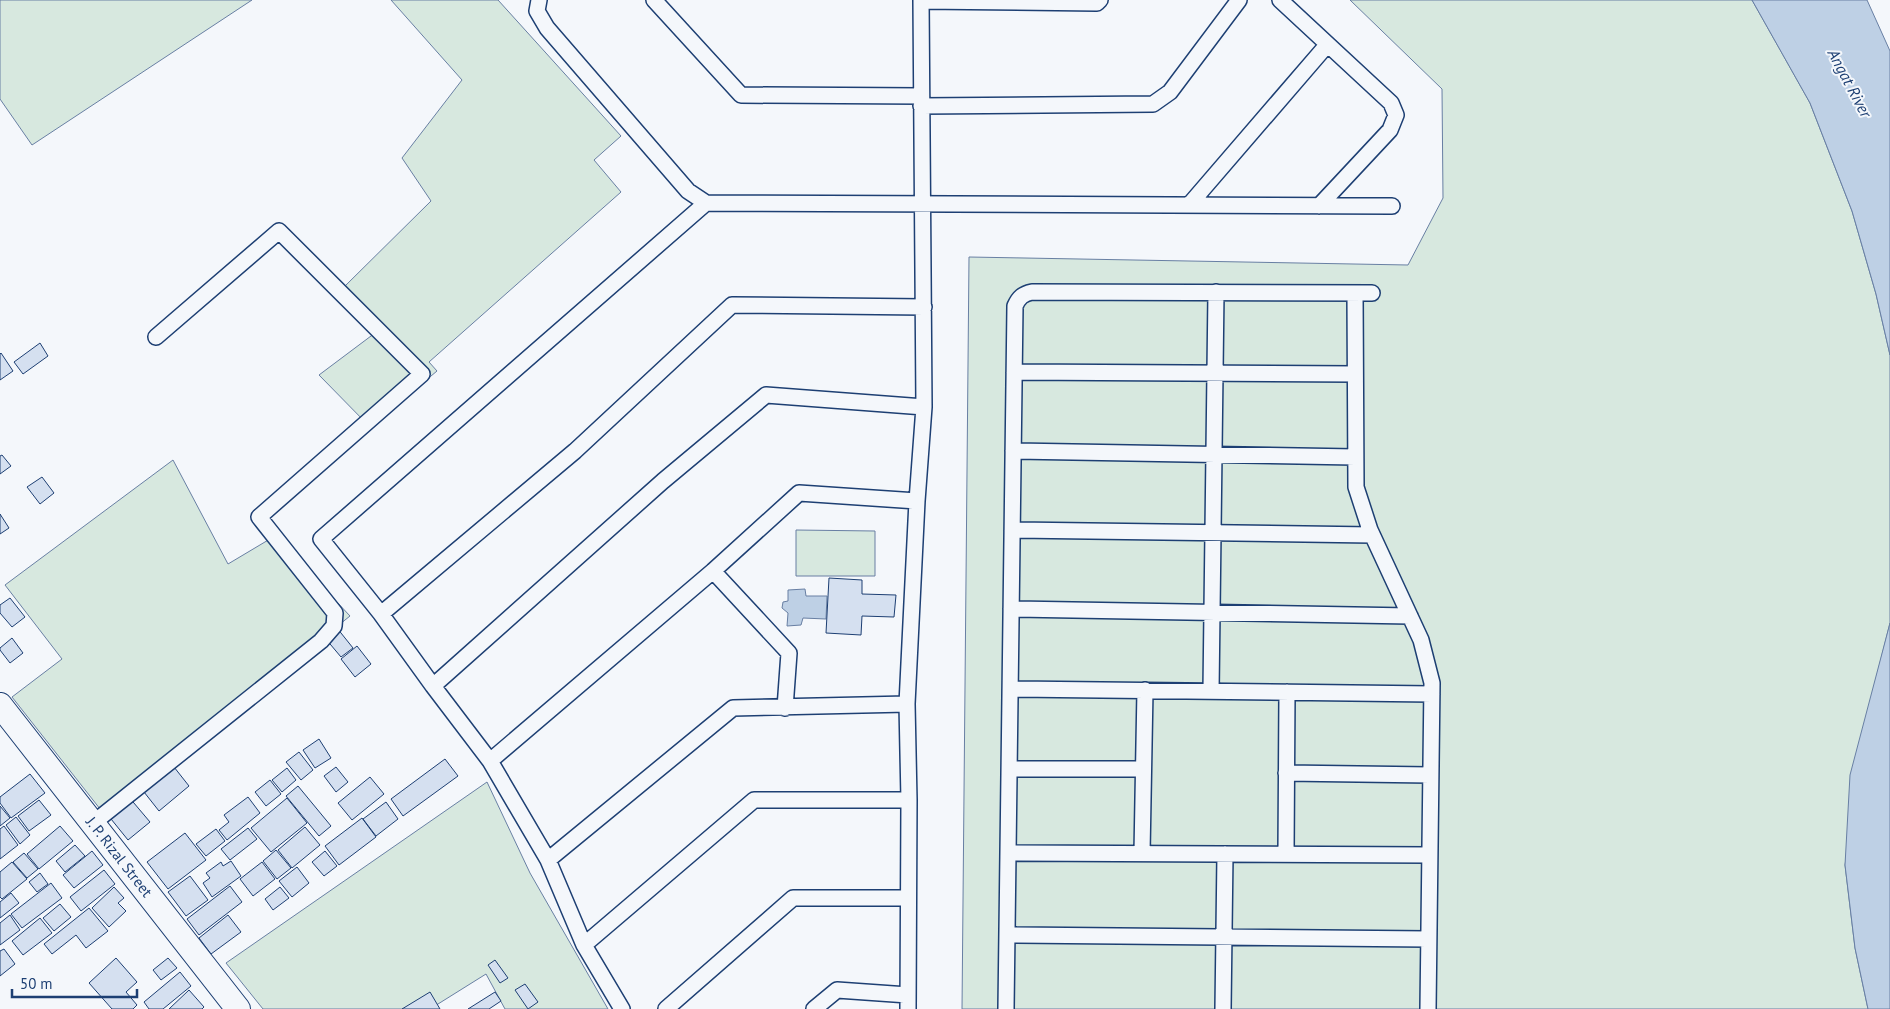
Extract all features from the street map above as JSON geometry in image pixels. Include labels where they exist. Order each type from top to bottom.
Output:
[{"type":"main road","name":"J. P. Rizal Street","points":[[0,706],[238,1009]]},
{"type":"street","points":[[540,0],[537,11],[547,28],[688,191],[706,203],[1392,206]]},
{"type":"street","points":[[654,0],[740,95],[921,101],[1153,104],[1170,92],[1239,0]]},
{"type":"street","points":[[814,1009],[837,990],[908,1002],[909,800],[907,704],[917,501],[924,407],[921,1],[1097,3],[1100,0]]},
{"type":"street","points":[[1280,0],[1392,103],[1396,115],[1390,130],[1319,206]]},
{"type":"street","points":[[1190,204],[1327,44]]},
{"type":"street","points":[[622,1009],[584,946],[548,860],[490,761],[432,686],[380,614],[321,540],[706,203]]},
{"type":"street","points":[[92,824],[321,641],[334,626],[335,613],[259,516],[422,374],[279,231],[156,337]]},
{"type":"street","points":[[1211,691],[1216,292]]},
{"type":"street","points":[[1006,1009],[1015,306],[1020,297],[1026,293],[1372,293]]},
{"type":"street","points":[[1355,293],[1356,487],[1372,535],[1421,640],[1432,683],[1428,1009]]},
{"type":"street","points":[[380,614],[574,451],[732,306],[924,307]]},
{"type":"street","points":[[1014,372],[1355,374]]},
{"type":"street","points":[[432,686],[663,482],[766,395],[924,407]]},
{"type":"street","points":[[1013,451],[1355,457]]},
{"type":"street","points":[[490,761],[713,571],[799,493],[917,501]]},
{"type":"street","points":[[1012,530],[1372,535]]},
{"type":"street","points":[[713,571],[789,653],[785,708]]},
{"type":"street","points":[[1011,609],[1410,616]]},
{"type":"street","points":[[1010,689],[1432,694]]},
{"type":"street","points":[[1142,853],[1145,690]]},
{"type":"street","points":[[1286,854],[1287,692]]},
{"type":"street","points":[[548,860],[733,708],[907,704]]},
{"type":"street","points":[[1009,769],[1143,768]]},
{"type":"street","points":[[1286,773],[1430,775]]},
{"type":"street","points":[[584,946],[754,800],[909,800]]},
{"type":"street","points":[[1008,853],[1429,855]]},
{"type":"street","points":[[1223,1009],[1225,854]]},
{"type":"street","points":[[666,1009],[793,898],[908,898]]},
{"type":"street","points":[[1007,935],[1428,939]]},
{"type":"shaded area","points":[[0,0],[252,0],[32,145],[0,99]]},
{"type":"shaded area","points":[[391,0],[498,0],[621,136],[594,160],[621,192],[429,362],[437,371],[370,427],[319,375],[379,330],[343,288],[431,201],[402,158],[462,80]]},
{"type":"shaded area","points":[[1350,0],[1752,0],[1810,103],[1852,211],[1876,294],[1890,355],[1890,623],[1873,691],[1845,865],[1855,948],[1868,1009],[962,1009],[969,257],[1408,265],[1443,198],[1442,89]]},
{"type":"shaded area","points":[[173,460],[228,564],[275,536],[350,616],[104,814],[12,697],[62,659],[5,585]]},
{"type":"shaded area","points":[[796,530],[875,531],[875,576],[796,576]]},
{"type":"shaded area","points":[[487,782],[530,873],[608,1009],[505,1009],[486,974],[430,1009],[263,1009],[226,963]]},
{"type":"water","name":"Angat River","points":[[1752,0],[1867,0],[1890,51],[1890,355],[1876,294],[1852,211],[1810,103]]},
{"type":"water","points":[[805,589],[806,596],[827,596],[826,619],[803,618],[801,625],[787,626],[788,613],[782,608],[783,602],[788,601],[788,590]]},
{"type":"water","points":[[1890,623],[1890,1009],[1868,1009],[1855,948],[1845,865],[1850,775]]},
{"type":"building","points":[[40,343],[48,356],[23,374],[14,362]]},
{"type":"building","points":[[0,354],[13,371],[0,380]]},
{"type":"building","points":[[2,455],[11,466],[0,474],[0,456]]},
{"type":"building","points":[[42,477],[54,493],[40,504],[27,487]]},
{"type":"building","points":[[0,514],[9,528],[0,534]]},
{"type":"building","points":[[829,578],[862,580],[862,594],[896,595],[894,617],[862,616],[861,635],[826,633]]},
{"type":"building","points":[[10,598],[25,617],[12,627],[0,613],[0,605]]},
{"type":"building","points":[[337,628],[353,648],[341,657],[325,638]]},
{"type":"building","points":[[12,638],[23,653],[10,663],[0,648]]},
{"type":"building","points":[[357,646],[371,664],[355,677],[341,659]]},
{"type":"building","points":[[319,739],[331,758],[315,768],[303,750]]},
{"type":"building","points":[[299,752],[313,770],[301,780],[286,762]]},
{"type":"building","points":[[445,759],[458,776],[403,816],[391,799]]},
{"type":"building","points":[[174,767],[189,786],[159,811],[144,792]]},
{"type":"building","points":[[336,767],[348,782],[336,792],[324,776]]},
{"type":"building","points":[[287,768],[296,780],[282,792],[272,780]]},
{"type":"building","points":[[30,774],[45,793],[11,818],[0,803],[0,797]]},
{"type":"building","points":[[370,777],[384,794],[352,820],[338,803]]},
{"type":"building","points":[[270,780],[281,794],[266,806],[255,792]]},
{"type":"building","points":[[298,786],[331,826],[319,836],[286,796]]},
{"type":"building","points":[[128,796],[150,822],[128,840],[107,814]]},
{"type":"building","points":[[248,797],[260,813],[227,840],[219,830],[229,822],[224,815]]},
{"type":"building","points":[[287,798],[307,823],[271,852],[251,828]]},
{"type":"building","points":[[39,800],[51,815],[29,831],[18,816]]},
{"type":"building","points":[[386,802],[398,819],[376,836],[363,819]]},
{"type":"building","points":[[0,806],[10,818],[0,826]]},
{"type":"building","points":[[16,817],[30,835],[20,844],[6,825]]},
{"type":"building","points":[[362,818],[376,837],[339,865],[325,846]]},
{"type":"building","points":[[4,826],[18,845],[0,859],[0,829]]},
{"type":"building","points":[[60,826],[73,841],[39,869],[27,854]]},
{"type":"building","points":[[305,827],[320,845],[292,868],[278,850]]},
{"type":"building","points":[[248,828],[257,839],[230,860],[221,849]]},
{"type":"building","points":[[216,829],[225,841],[206,856],[196,844]]},
{"type":"building","points":[[185,833],[206,860],[168,889],[147,862]]},
{"type":"building","points":[[75,845],[85,856],[65,872],[56,861]]},
{"type":"building","points":[[276,850],[291,868],[277,879],[263,861]]},
{"type":"building","points":[[92,851],[103,865],[74,888],[63,875]]},
{"type":"building","points":[[325,851],[337,866],[324,876],[312,862]]},
{"type":"building","points":[[24,853],[38,869],[27,878],[13,862]]},
{"type":"building","points":[[231,861],[241,876],[212,897],[203,883],[210,878],[206,873],[221,862],[223,866]]},
{"type":"building","points":[[12,862],[27,879],[2,899],[0,897],[0,872]]},
{"type":"building","points":[[262,862],[275,879],[253,896],[240,879]]},
{"type":"building","points":[[297,867],[309,883],[292,897],[279,881]]},
{"type":"building","points":[[104,870],[115,884],[81,911],[70,897]]},
{"type":"building","points":[[40,873],[48,884],[37,892],[29,882]]},
{"type":"building","points":[[190,876],[208,900],[186,916],[168,892]]},
{"type":"building","points":[[51,883],[62,898],[22,928],[11,914]]},
{"type":"building","points":[[230,886],[242,902],[199,935],[187,919]]},
{"type":"building","points":[[114,887],[124,898],[118,903],[126,911],[109,927],[92,908]]},
{"type":"building","points":[[280,887],[289,898],[273,910],[265,899]]},
{"type":"building","points":[[11,893],[19,903],[0,918],[0,902]]},
{"type":"building","points":[[60,904],[71,917],[54,931],[43,918]]},
{"type":"building","points":[[89,908],[108,931],[86,948],[76,935],[52,954],[44,944]]},
{"type":"building","points":[[10,915],[20,930],[0,945],[0,923]]},
{"type":"building","points":[[228,915],[241,932],[211,954],[199,938]]},
{"type":"building","points":[[40,918],[52,933],[23,955],[12,941]]},
{"type":"building","points":[[4,949],[15,964],[0,976],[0,951]]},
{"type":"building","points":[[116,958],[137,982],[126,992],[137,1005],[133,1009],[112,1009],[89,983]]},
{"type":"building","points":[[168,958],[177,968],[161,980],[153,970]]},
{"type":"building","points":[[495,960],[508,978],[500,983],[488,965]]},
{"type":"building","points":[[180,972],[191,986],[163,1009],[149,1009],[144,1002]]},
{"type":"building","points":[[525,984],[538,1002],[528,1009],[515,990]]},
{"type":"building","points":[[189,990],[204,1007],[202,1009],[169,1009]]},
{"type":"building","points":[[430,992],[440,1009],[402,1009]]},
{"type":"building","points":[[495,992],[501,1001],[489,1009],[468,1009]]}]
